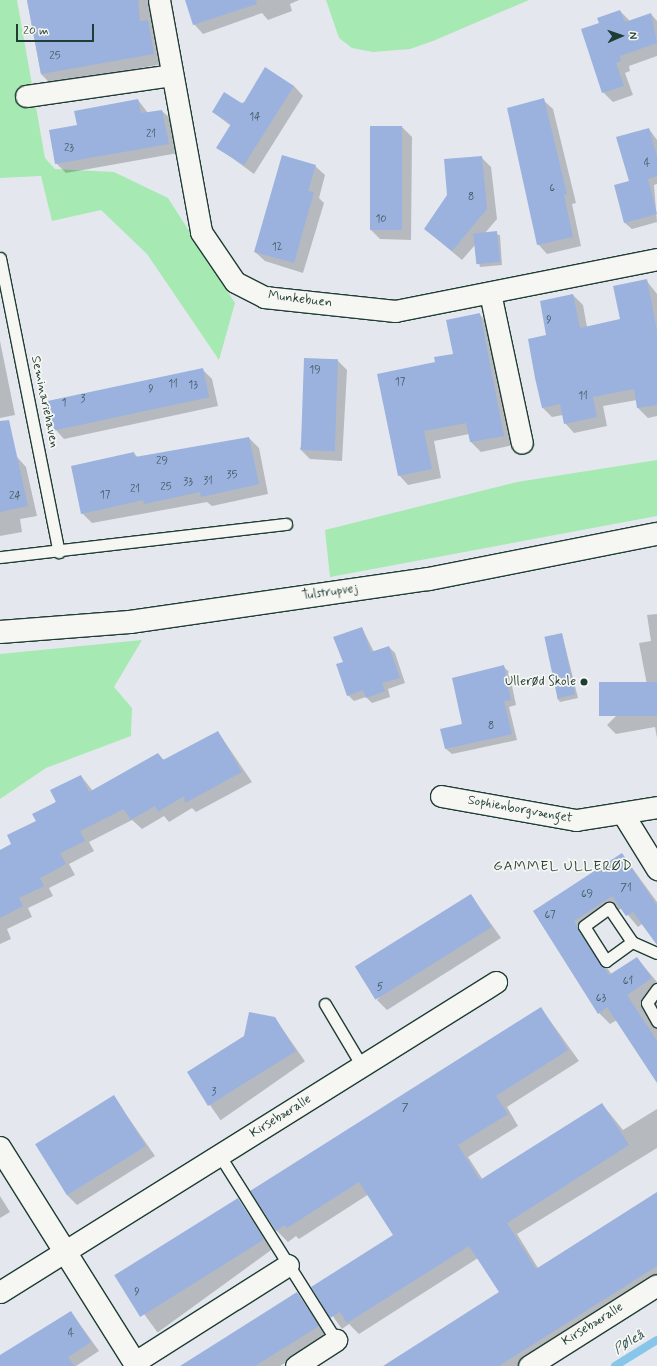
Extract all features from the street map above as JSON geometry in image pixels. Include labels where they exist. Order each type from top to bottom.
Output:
[{"type":"street","name":"Munkebuen","points":[[159,0],[171,75],[201,232],[235,282],[264,297],[395,311],[657,259]]},
{"type":"street","points":[[26,96],[171,75]]},
{"type":"street","points":[[490,293],[522,443]]},
{"type":"street","name":"Tulstrupvej","points":[[0,632],[130,622],[421,580],[657,534]]},
{"type":"street","name":"Sophienborgvænget","points":[[441,796],[576,820],[622,814],[657,807]]},
{"type":"street","points":[[622,814],[657,870]]},
{"type":"street","name":"Kirsebæralle","points":[[0,1292],[66,1253],[496,982]]},
{"type":"street","points":[[0,1148],[136,1364],[288,1265]]},
{"type":"street","name":"Kirsebæralle","points":[[528,1366],[657,1285]]},
{"type":"street","points":[[296,1366],[336,1340]]},
{"type":"lane","name":"Seminariehaven","points":[[0,258],[58,552]]},
{"type":"lane","points":[[0,557],[58,552],[286,524]]},
{"type":"lane","points":[[632,942],[606,961],[584,926],[609,908],[632,942],[657,953]]},
{"type":"lane","points":[[657,989],[647,1003],[657,1021]]},
{"type":"lane","points":[[325,1004],[362,1066]]},
{"type":"lane","points":[[220,1156],[336,1340]]},
{"type":"green space","points":[[0,0],[17,0],[45,158],[55,169],[114,172],[168,198],[235,303],[219,360],[147,254],[101,210],[52,221],[41,176],[0,178]]},
{"type":"green space","points":[[326,0],[529,0],[433,41],[410,49],[373,52],[352,48],[339,38]]},
{"type":"green space","points":[[657,460],[657,516],[330,577],[325,530],[517,482]]},
{"type":"green space","points":[[142,640],[114,687],[132,708],[131,736],[46,768],[0,799],[0,654]]},
{"type":"building","points":[[27,0],[138,0],[140,21],[148,20],[154,54],[41,74]]},
{"type":"building","points":[[185,0],[256,0],[257,4],[193,25]]},
{"type":"building","points":[[620,10],[625,22],[651,13],[657,43],[620,56],[621,61],[616,63],[624,86],[602,93],[581,29],[599,23],[597,18]]},
{"type":"building","points":[[265,67],[294,86],[244,165],[216,148],[231,124],[212,112],[224,92],[243,104]]},
{"type":"building","points":[[544,98],[567,194],[564,195],[573,237],[537,245],[507,108]]},
{"type":"building","points":[[138,99],[141,113],[162,110],[169,144],[55,164],[49,130],[77,125],[74,111]]},
{"type":"building","points":[[370,126],[402,126],[402,230],[370,230]]},
{"type":"building","points":[[649,128],[657,156],[657,176],[648,179],[657,214],[624,223],[614,185],[629,181],[616,137]]},
{"type":"building","points":[[282,155],[316,165],[308,191],[314,192],[294,263],[254,252]]},
{"type":"building","points":[[482,156],[487,209],[452,251],[424,229],[447,195],[444,159]]},
{"type":"building","points":[[497,231],[500,262],[476,264],[473,234]]},
{"type":"building","points":[[647,279],[657,331],[657,405],[637,408],[634,389],[593,397],[597,417],[564,424],[560,404],[542,408],[535,378],[528,339],[546,335],[540,301],[573,294],[580,328],[620,319],[613,286]]},
{"type":"building","points":[[480,313],[504,436],[470,442],[466,423],[424,431],[432,469],[398,476],[377,374],[435,362],[434,357],[453,354],[446,320]]},
{"type":"building","points":[[304,358],[338,359],[335,451],[301,450]]},
{"type":"building","points":[[203,368],[209,397],[54,430],[47,401]]},
{"type":"building","points":[[9,420],[28,506],[0,512],[0,421]]},
{"type":"building","points":[[249,437],[259,484],[201,497],[200,492],[144,504],[143,500],[81,514],[71,466],[134,452],[135,457]]},
{"type":"building","points":[[362,627],[371,652],[389,646],[400,678],[382,683],[385,691],[366,698],[363,690],[347,696],[336,664],[343,662],[333,637]]},
{"type":"building","points":[[562,633],[575,695],[557,698],[544,637]]},
{"type":"building","points":[[504,665],[511,700],[504,701],[512,734],[445,749],[440,729],[462,724],[452,678]]},
{"type":"building","points":[[599,682],[657,682],[657,716],[599,716]]},
{"type":"building","points":[[218,731],[242,772],[185,803],[184,796],[158,812],[155,806],[131,820],[124,809],[80,831],[85,841],[60,853],[66,864],[40,878],[44,886],[19,898],[23,906],[0,918],[0,850],[11,844],[7,835],[36,821],[32,814],[56,802],[50,790],[81,775],[89,792],[158,753],[163,760]]},
{"type":"building","points":[[622,853],[657,906],[657,945],[633,912],[626,916],[612,896],[574,921],[609,975],[637,957],[652,978],[627,995],[657,1041],[657,1083],[607,1007],[598,1014],[533,911]]},
{"type":"building","points":[[471,894],[492,927],[375,1000],[355,967]]},
{"type":"building","points":[[541,1007],[568,1050],[496,1096],[508,1114],[458,1145],[480,1180],[602,1103],[629,1145],[507,1223],[536,1269],[657,1192],[657,1266],[499,1366],[383,1366],[499,1292],[469,1246],[347,1323],[340,1312],[330,1318],[311,1287],[393,1235],[359,1182],[287,1228],[285,1225],[276,1231],[250,1191]]},
{"type":"building","points":[[249,1012],[275,1017],[296,1051],[208,1106],[187,1072],[244,1036]]},
{"type":"building","points":[[114,1095],[146,1146],[67,1195],[35,1144]]},
{"type":"building","points":[[238,1198],[264,1240],[140,1317],[114,1275]]},
{"type":"building","points":[[297,1292],[319,1326],[255,1366],[180,1366]]},
{"type":"building","points":[[71,1311],[91,1342],[68,1357],[74,1366],[0,1366],[0,1355]]},
{"type":"waterway","name":"Pøleå","points":[[615,1366],[657,1340]]},
{"type":"place","name":"Ullerød Skole","points":[[584,682]]},
{"type":"district","name":"GAMMEL ULLERØD","points":[[563,866]]}]
